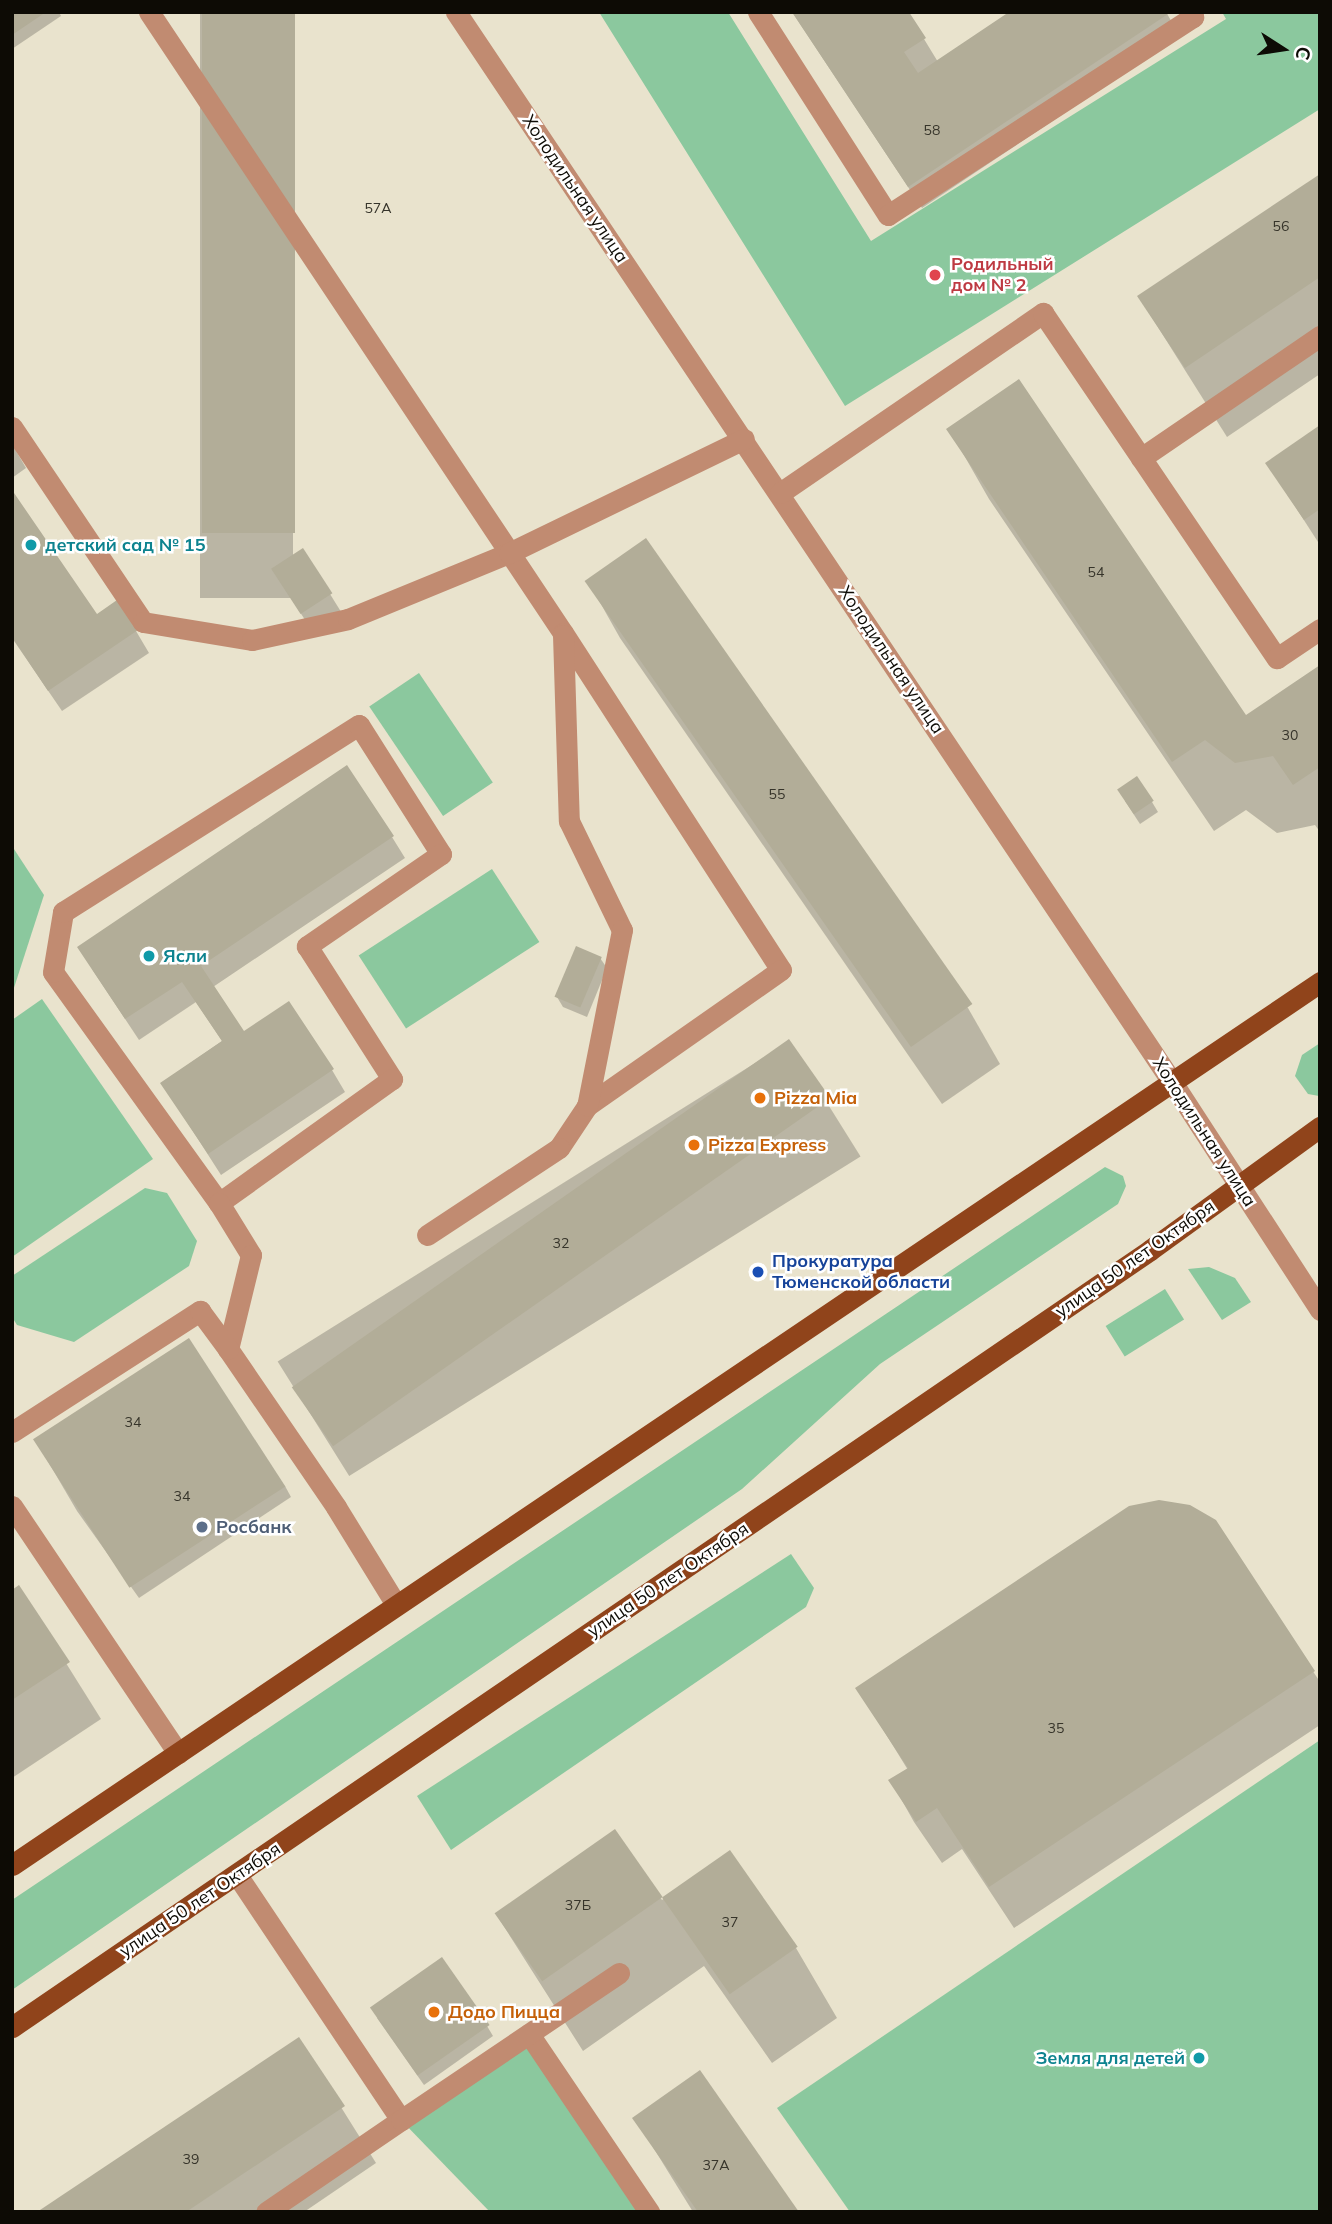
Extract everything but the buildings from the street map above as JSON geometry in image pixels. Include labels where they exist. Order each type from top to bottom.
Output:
[{"type":"main road","points":[[12,1865],[395,1603],[1320,982]]},
{"type":"main road","name":"улица 50 лет Октября","points":[[12,2027],[237,1875],[1320,1127]]},
{"type":"street","points":[[149,12],[563,633],[781,970],[587,1106],[559,1148],[427,1235]]},
{"type":"street","name":"Холодильная улица","points":[[456,12],[744,439],[1172,1082],[1320,1310]]},
{"type":"street","points":[[758,12],[888,215],[1193,17],[1190,12]]},
{"type":"street","points":[[779,493],[1043,313],[1277,658],[1320,629]]},
{"type":"street","points":[[1141,458],[1320,336]]},
{"type":"street","points":[[12,428],[143,622],[252,640],[348,619],[509,553],[744,439]]},
{"type":"street","points":[[563,633],[569,821],[622,930],[587,1106]]},
{"type":"street","points":[[219,1203],[392,1079],[307,946],[441,854],[359,725],[63,912],[53,972],[219,1203],[251,1255],[228,1349]]},
{"type":"street","points":[[12,1432],[200,1311],[336,1507],[395,1603]]},
{"type":"street","points":[[12,1506],[178,1753]]},
{"type":"street","points":[[237,1875],[401,2120]]},
{"type":"street","points":[[266,2212],[619,1973]]},
{"type":"street","points":[[529,2034],[649,2212]]},
{"type":"green space","points":[[599,12],[728,12],[871,241],[1226,19],[1222,12],[1320,12],[1320,109],[845,406]]},
{"type":"green space","points":[[419,673],[493,782],[443,816],[369,707]]},
{"type":"green space","points":[[12,846],[44,895],[12,994]]},
{"type":"green space","points":[[492,869],[539,942],[406,1029],[359,956]]},
{"type":"green space","points":[[42,999],[153,1159],[12,1257],[12,1020]]},
{"type":"green space","points":[[1320,1043],[1319,1096],[1308,1094],[1295,1076],[1302,1055]]},
{"type":"green space","points":[[1105,1167],[1123,1176],[1126,1186],[1118,1204],[880,1364],[742,1489],[12,1990],[12,1900]]},
{"type":"green space","points":[[145,1188],[167,1193],[197,1241],[189,1266],[74,1342],[17,1325],[12,1317],[12,1276]]},
{"type":"green space","points":[[1209,1267],[1235,1278],[1251,1302],[1222,1320],[1188,1269]]},
{"type":"green space","points":[[1165,1289],[1184,1320],[1125,1357],[1106,1326]]},
{"type":"green space","points":[[791,1554],[814,1588],[806,1607],[451,1850],[417,1796]]},
{"type":"green space","points":[[1320,1740],[1320,2212],[850,2212],[777,2108]]},
{"type":"green space","points":[[529,2034],[649,2212],[490,2212],[401,2120]]},
{"type":"place","name":"Родильный дом № 2","points":[[935,275]]},
{"type":"place","name":"детский сад № 15","points":[[31,545]]},
{"type":"place","name":"Ясли","points":[[149,956]]},
{"type":"place","name":"Pizza Mia","points":[[760,1098]]},
{"type":"place","name":"Pizza Express","points":[[694,1145]]},
{"type":"place","name":"Прокуратура Тюменской области","points":[[758,1272]]},
{"type":"place","name":"Росбанк","points":[[202,1527]]},
{"type":"place","name":"Додо Пицца","points":[[434,2012]]},
{"type":"place","name":"Земля для детей","points":[[1199,2058]]}]
